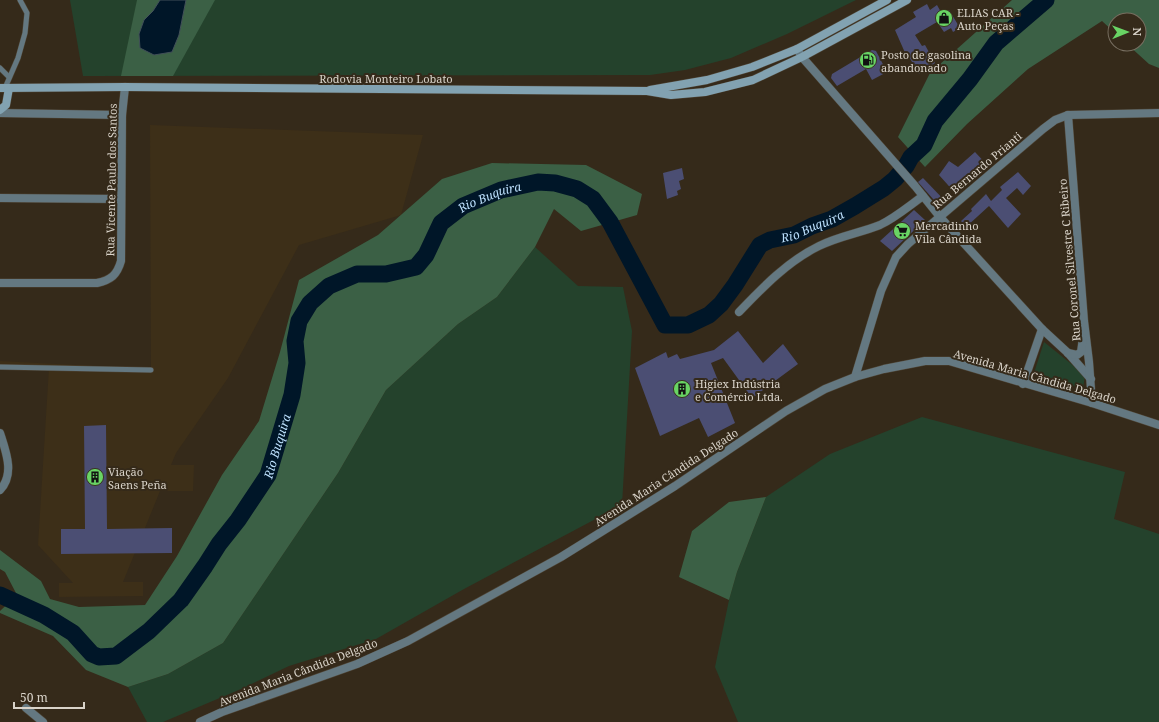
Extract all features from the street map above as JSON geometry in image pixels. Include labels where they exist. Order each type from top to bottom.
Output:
[{"type":"main road","name":"Rodovia Monteiro Lobato","points":[[5,88],[125,87],[647,91],[707,80],[752,67],[797,49],[887,0]]},
{"type":"main road","name":"Rodovia Monteiro Lobato","points":[[647,91],[660,94],[705,92],[753,80],[802,57],[907,0]]},
{"type":"main road","points":[[0,110],[6,105],[5,88]]},
{"type":"street","points":[[797,49],[802,57],[915,186],[940,217],[1042,329],[1068,353],[1091,379]]},
{"type":"street","name":"Rua Vicente Paulo dos Santos","points":[[0,283],[97,283],[106,281],[118,271],[121,261],[122,116],[125,87]]},
{"type":"street","name":"Rua Bernardo Prianti","points":[[855,377],[874,309],[896,257],[908,244],[1055,120],[1068,115],[1159,113]]},
{"type":"street","points":[[0,114],[122,116]]},
{"type":"street","name":"Rua Coronel Silvestre C Ribeiro","points":[[1068,115],[1092,403]]},
{"type":"street","points":[[739,312],[761,289],[805,254],[839,237],[885,222],[923,196]]},
{"type":"street","points":[[0,198],[121,198]]},
{"type":"street","points":[[1068,353],[1077,355],[1081,352],[1084,321]]},
{"type":"street","points":[[1023,384],[1042,329]]},
{"type":"street","name":"Avenida Maria Cândida Delgado","points":[[200,722],[222,712],[357,664],[408,641],[561,557],[675,486],[786,411],[825,389],[855,377],[884,369],[925,361],[949,361],[1023,384],[1092,403],[1159,425]]},
{"type":"street","points":[[0,433],[9,475],[0,490]]},
{"type":"street","points":[[26,708],[43,722]]},
{"type":"lane","points":[[5,88],[18,58],[24,33],[27,14],[20,0]]},
{"type":"lane","points":[[0,68],[9,77]]},
{"type":"lane","points":[[0,368],[151,370]]},
{"type":"shaded area","name":"Viação Saens Peña","points":[[150,125],[423,135],[401,215],[299,245],[228,378],[176,453],[171,465],[194,465],[193,491],[160,491],[123,582],[143,582],[143,596],[59,597],[59,583],[73,583],[38,545],[49,368],[0,367],[0,361],[151,369]]},
{"type":"green space","points":[[70,0],[856,0],[787,34],[731,58],[685,70],[650,75],[83,76]]},
{"type":"green space","points":[[137,0],[215,0],[173,76],[121,76]]},
{"type":"green space","points":[[1012,0],[1159,0],[1159,68],[1149,64],[1136,52],[1147,52],[1147,12],[1107,12],[1107,26],[1102,21],[1028,69],[967,124],[925,167],[898,137],[930,73]]},
{"type":"green space","points":[[492,163],[586,165],[642,194],[637,215],[581,231],[554,209],[535,247],[497,297],[458,324],[386,390],[338,473],[223,643],[168,674],[128,687],[86,670],[53,636],[0,613],[0,611],[17,595],[5,572],[0,569],[0,550],[41,581],[50,599],[79,607],[145,605],[177,556],[222,475],[259,421],[280,352],[299,280],[378,235],[442,179]]},
{"type":"green space","points":[[535,247],[578,286],[623,287],[632,331],[622,505],[464,589],[376,639],[289,666],[241,689],[163,722],[147,722],[128,687],[168,674],[223,643],[338,473],[386,390],[458,324],[497,297]]},
{"type":"green space","points":[[1044,342],[1085,375],[1083,389],[1034,373]]},
{"type":"green space","points":[[922,417],[1125,472],[1114,519],[1159,534],[1159,722],[738,722],[715,667],[729,600],[737,572],[766,497],[830,454]]},
{"type":"green space","points":[[766,497],[737,572],[729,600],[679,577],[692,531],[729,502]]},
{"type":"water","points":[[160,0],[186,0],[179,35],[172,52],[154,55],[140,48],[139,34],[144,20],[153,11]]},
{"type":"building","points":[[927,4],[930,10],[937,5],[942,14],[949,10],[960,28],[953,32],[951,28],[944,32],[937,22],[915,35],[922,46],[925,45],[935,63],[919,74],[908,55],[906,55],[895,30],[916,17],[913,12]]},
{"type":"building","name":"Posto de gasolina abandonado","points":[[872,50],[876,51],[887,72],[872,80],[866,69],[837,86],[831,78],[832,74]]},
{"type":"building","points":[[975,152],[989,167],[956,194],[939,175],[949,161],[958,167]]},
{"type":"building","points":[[682,168],[684,179],[679,181],[681,189],[677,191],[678,195],[667,199],[663,173]]},
{"type":"building","points":[[1018,172],[1031,186],[1023,195],[1017,188],[1006,198],[1021,214],[1008,228],[989,206],[966,227],[961,221],[972,211],[971,209],[986,194],[991,201],[1002,190],[1000,187]]},
{"type":"building","points":[[923,178],[947,203],[941,208],[918,182]]},
{"type":"building","name":"Mercadinho Vila Cândida","points":[[914,210],[925,220],[892,251],[880,241]]},
{"type":"building","name":"Higiex Indústria e Comércio Ltda.","points":[[738,331],[763,363],[783,344],[798,364],[752,398],[723,358],[711,363],[735,423],[708,437],[699,418],[660,436],[635,368],[666,352],[668,358],[677,354],[680,359],[714,350]]},
{"type":"building","name":"Viação Saens Peña","points":[[106,425],[107,529],[172,528],[172,553],[61,554],[61,529],[85,529],[84,426]]},
{"type":"waterway","name":"Rio Buquira","points":[[0,595],[44,615],[73,633],[92,654],[99,657],[116,656],[149,631],[181,600],[268,475],[292,395],[297,363],[295,341],[299,321],[310,303],[329,286],[357,274],[386,274],[416,267],[426,255],[441,223],[463,206],[501,190],[538,182],[555,183],[577,189],[593,199],[610,222],[665,325],[688,325],[709,315],[721,304],[735,285],[760,245],[770,240],[794,235],[812,226],[832,219],[884,188],[895,179],[906,166],[911,157],[924,145],[935,121],[970,79],[996,43],[1046,0]]},
{"type":"place","name":"ELIAS CAR - Auto Peças","points":[[944,18]]},
{"type":"place","name":"Posto de gasolina abandonado","points":[[868,60]]},
{"type":"place","name":"Mercadinho Vila Cândida","points":[[902,231]]},
{"type":"place","name":"Higiex Indústria e Comércio Ltda.","points":[[682,389]]},
{"type":"place","name":"Viação Saens Peña","points":[[95,477]]}]
